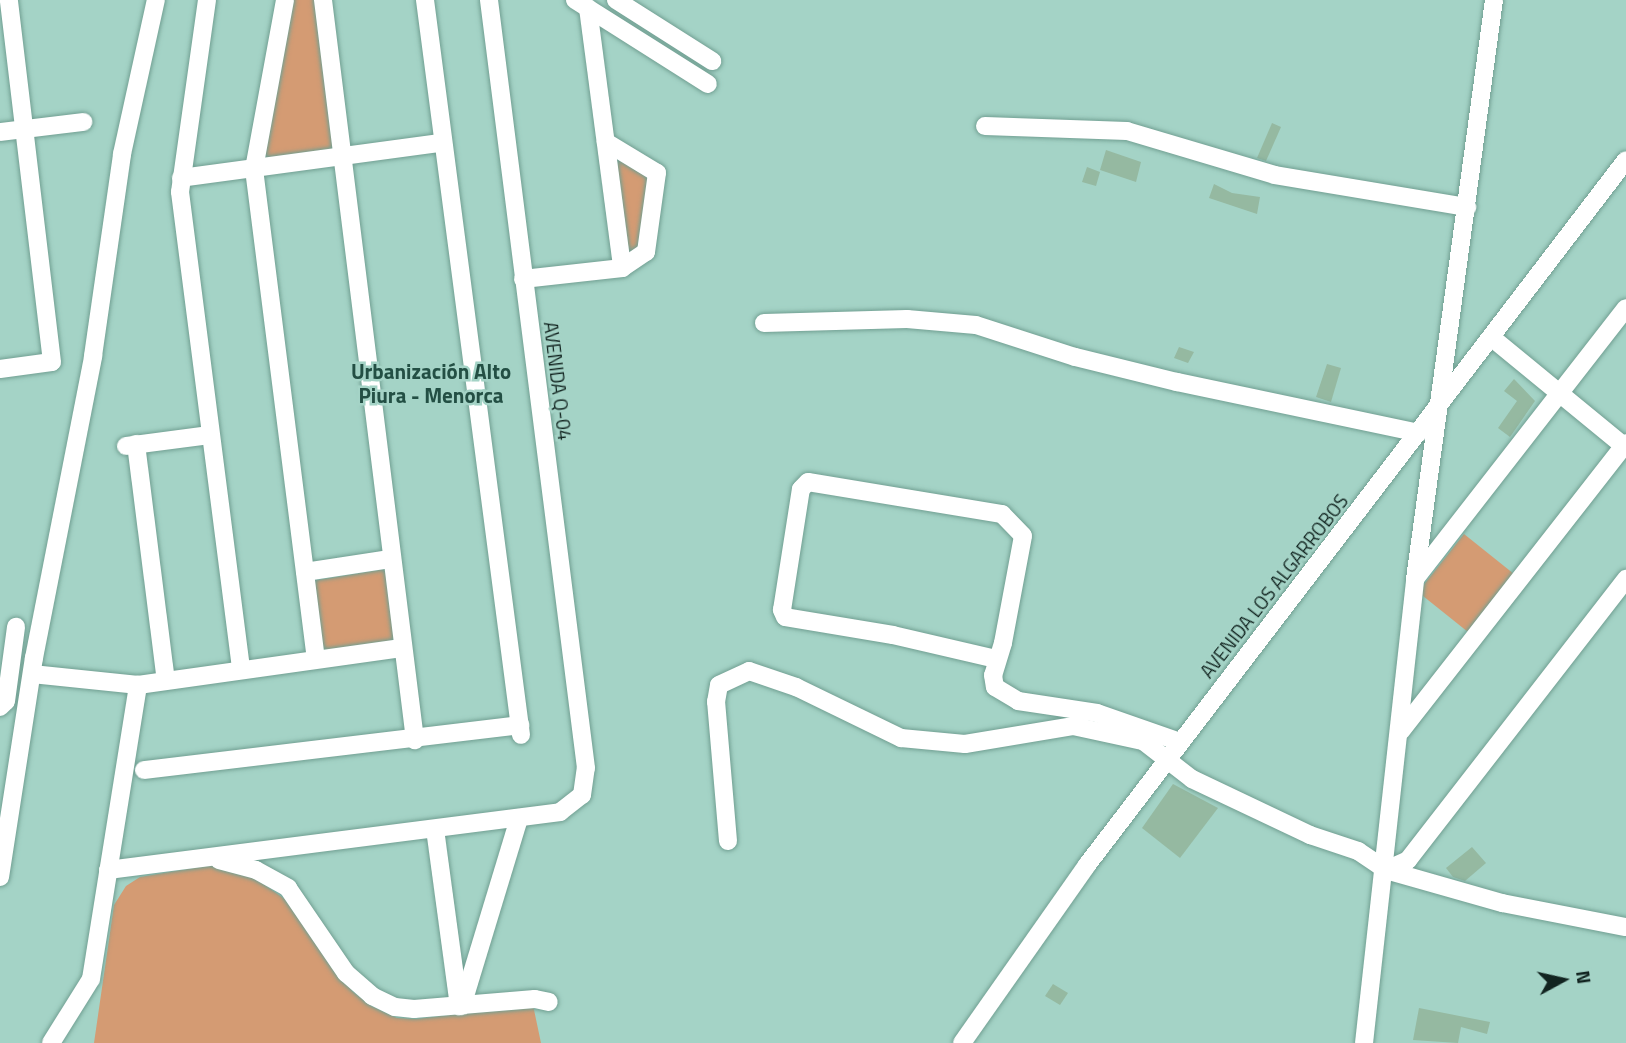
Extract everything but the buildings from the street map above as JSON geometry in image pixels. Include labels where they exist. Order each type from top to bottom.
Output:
[{"type":"street","points":[[0,369],[52,362],[9,0]]},
{"type":"street","points":[[0,877],[32,674],[93,356],[121,154],[156,0]]},
{"type":"street","points":[[207,0],[181,177],[210,435],[241,670]]},
{"type":"street","points":[[285,0],[254,169],[316,658]]},
{"type":"street","points":[[323,0],[401,648],[415,740]]},
{"type":"street","points":[[144,770],[520,730],[441,143],[425,0]]},
{"type":"street","name":"AVENIDA Q-04","points":[[489,0],[586,768],[582,795],[572,807],[519,818]]},
{"type":"street","points":[[616,0],[712,61]]},
{"type":"street","points":[[1364,1043],[1386,870],[1415,579],[1494,0]]},
{"type":"street","points":[[582,4],[606,142],[622,268]]},
{"type":"street","points":[[582,4],[708,84]]},
{"type":"street","points":[[0,132],[83,122]]},
{"type":"street","points":[[985,126],[1127,131],[1275,175],[1466,207]]},
{"type":"street","points":[[523,279],[622,268],[646,252],[658,181],[646,163],[606,142]]},
{"type":"street","points":[[181,177],[441,143]]},
{"type":"street","name":"AVENIDA LOS ALGARROBOS","points":[[962,1043],[1035,933],[1626,160]]},
{"type":"street","points":[[1415,579],[1626,308]]},
{"type":"street","points":[[764,323],[907,319],[976,325],[1075,357],[1177,382],[1419,433]]},
{"type":"street","points":[[1401,731],[1625,446],[1491,337]]},
{"type":"street","points":[[166,680],[130,445],[210,435]]},
{"type":"street","points":[[996,659],[785,617],[782,610],[801,489],[808,482],[1002,514],[1018,526],[1023,536],[996,659],[995,687],[1003,696],[1097,713],[1180,742]]},
{"type":"street","points":[[305,572],[390,559]]},
{"type":"street","points":[[1386,870],[1408,860],[1626,579]]},
{"type":"street","points":[[0,707],[6,701],[16,627]]},
{"type":"street","points":[[32,674],[138,685],[401,648]]},
{"type":"street","points":[[729,841],[716,702],[719,685],[748,671],[796,687],[901,738],[965,744],[1073,726],[1143,741],[1192,779],[1310,835],[1358,851],[1386,870],[1502,903],[1626,927]]},
{"type":"street","points":[[51,1043],[91,979],[138,685]]},
{"type":"street","points":[[108,870],[519,818],[460,1006]]},
{"type":"street","points":[[435,829],[460,1006]]},
{"type":"street","points":[[209,857],[256,870],[288,888],[346,973],[372,996],[414,1009],[535,999],[549,1002]]},
{"type":"shaded area","points":[[291,0],[318,0],[335,148],[333,153],[265,158]]},
{"type":"shaded area","points":[[618,160],[651,175],[642,249],[631,254],[625,250],[612,165]]},
{"type":"shaded area","points":[[1464,534],[1514,574],[1468,632],[1418,592]]},
{"type":"shaded area","points":[[385,569],[398,640],[321,651],[312,581]]},
{"type":"shaded area","points":[[211,865],[252,876],[289,902],[352,991],[371,1006],[397,1018],[416,1019],[533,1005],[541,1043],[94,1043],[114,905],[126,886],[140,877]]},
{"type":"district","name":"Urbanización Alto Piura - Menorca","points":[[431,383]]}]
